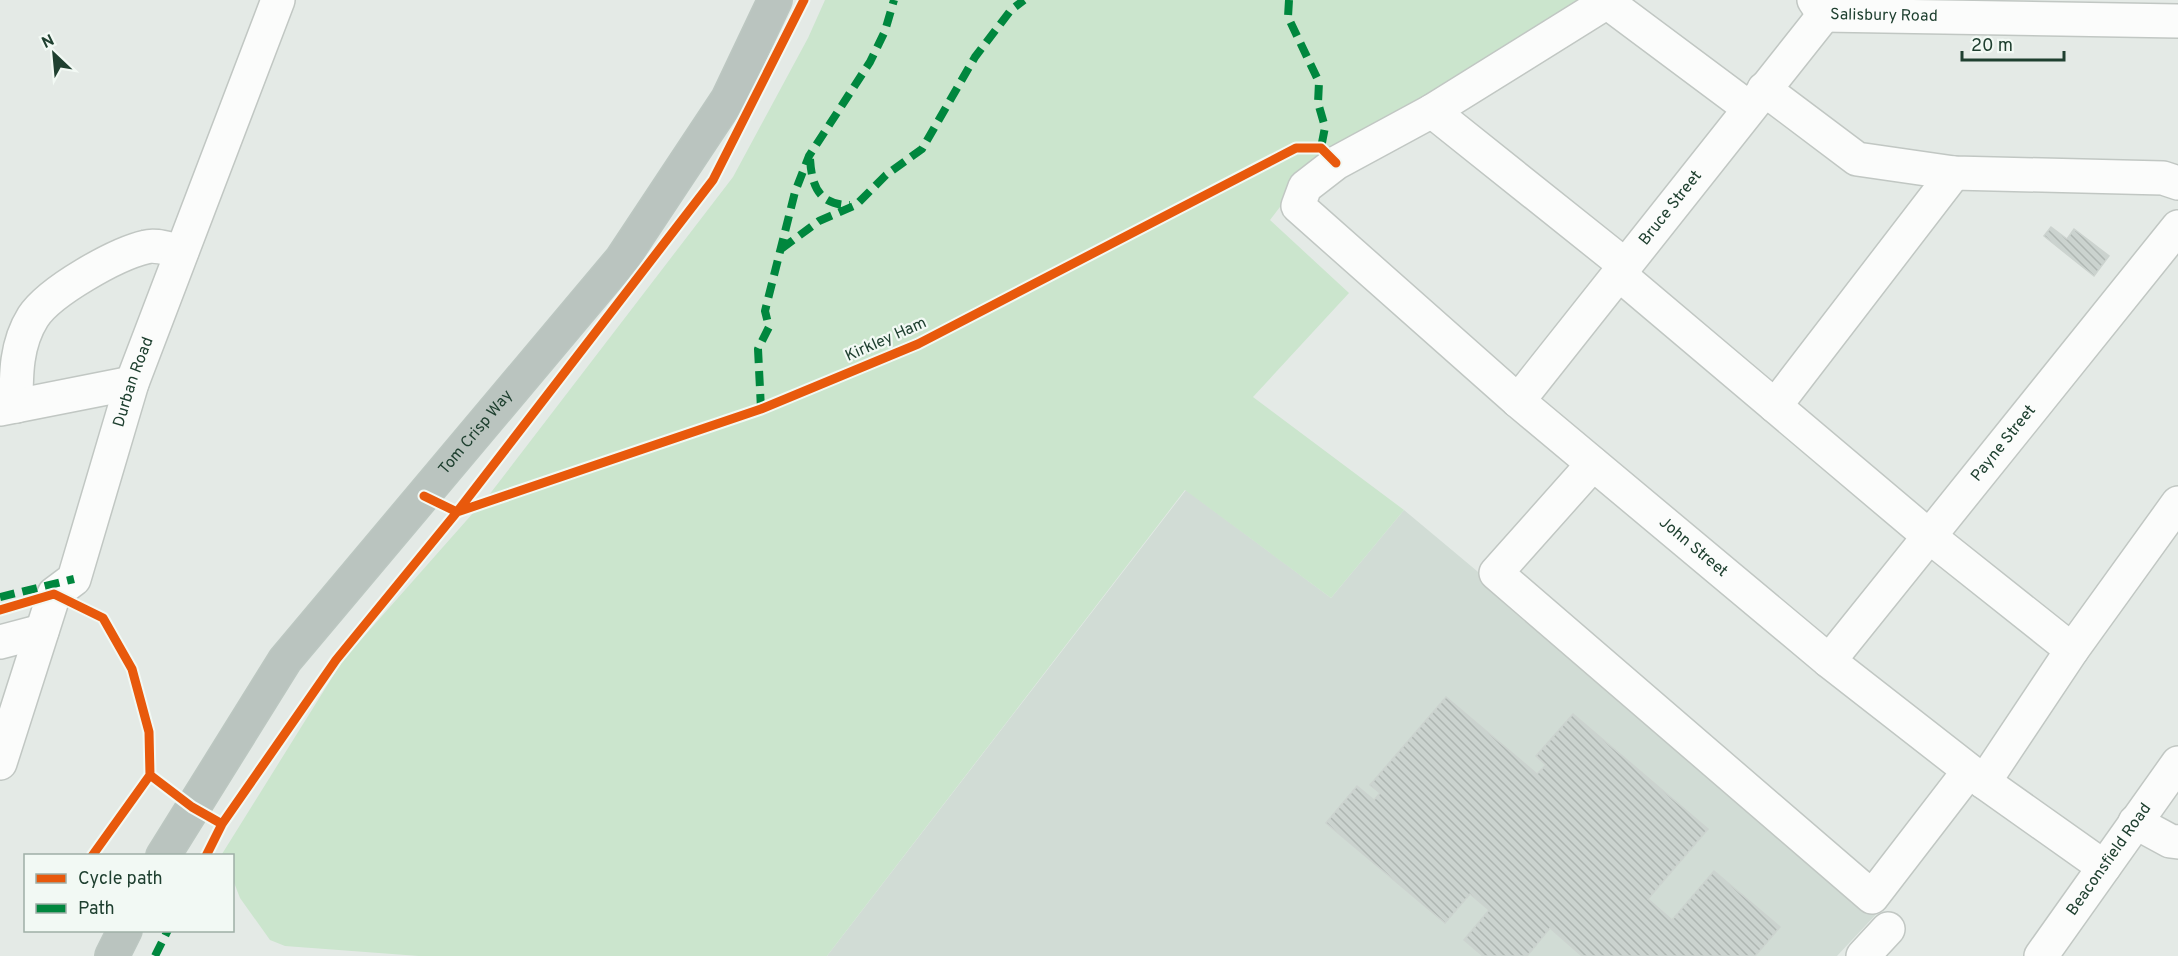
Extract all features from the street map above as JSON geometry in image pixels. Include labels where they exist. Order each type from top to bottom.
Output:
[{"type":"highway","name":"Tom Crisp Way","points":[[164,854],[285,660],[622,259],[728,99],[775,0]]},
{"type":"highway","points":[[112,956],[124,932]]},
{"type":"street","name":"Durban Road","points":[[0,763],[54,594],[74,579],[132,383],[278,0]]},
{"type":"street","points":[[2073,650],[1930,537],[1775,406],[1623,271],[1432,111],[1607,2],[1756,98],[1857,159],[1954,174],[2163,178],[2178,183]]},
{"type":"street","name":"Salisbury Road","points":[[1819,8],[2178,21]]},
{"type":"street","name":"Bruce Street","points":[[1518,401],[1623,271],[1756,98],[1819,8]]},
{"type":"street","name":"John Street","points":[[1432,111],[1336,163],[1305,187],[1298,206],[1518,401],[1829,661],[1976,777],[2104,867]]},
{"type":"street","points":[[1775,406],[1954,174]]},
{"type":"street","name":"Payne Street","points":[[1829,661],[2178,227]]},
{"type":"street","points":[[132,383],[8,407],[16,359],[34,316],[68,284],[116,258],[148,246],[182,251]]},
{"type":"street","points":[[1593,464],[1496,573],[1872,897],[1976,777],[2073,650],[2178,503]]},
{"type":"street","points":[[0,642],[42,631]]},
{"type":"street","name":"Beaconsfield Road","points":[[2041,956],[2178,763]]},
{"type":"street","points":[[2135,822],[2170,841],[2178,842]]},
{"type":"street","points":[[1863,956],[1888,929]]},
{"type":"shaded area","points":[[1186,490],[1331,598],[1404,510],[1881,909],[1837,956],[827,956]]},
{"type":"green space","points":[[825,0],[1601,0],[1306,173],[1270,220],[1349,293],[1253,397],[1404,510],[1331,598],[1185,490],[827,956],[419,956],[285,946],[270,940],[240,898],[234,883],[234,854],[222,854],[343,660],[489,495],[733,177],[808,38]]},
{"type":"building","points":[[2051,227],[2067,239],[2074,229],[2109,256],[2094,276],[2044,236]]},
{"type":"building","points":[[1446,697],[1537,774],[1546,765],[1536,756],[1573,714],[1708,829],[1648,899],[1672,920],[1714,871],[1780,927],[1755,956],[1582,956],[1550,928],[1527,956],[1483,956],[1464,940],[1489,910],[1470,894],[1445,923],[1326,823],[1357,786],[1374,800],[1380,793],[1370,785]]},
{"type":"marked path","points":[[761,409],[758,349],[769,327],[765,311],[795,192],[809,156],[870,62],[885,31],[894,0]]},
{"type":"marked path","points":[[781,249],[819,221],[856,205],[886,175],[922,149],[975,57],[1011,10],[1024,0]]},
{"type":"marked path","points":[[1289,0],[1288,17],[1319,82],[1318,103],[1325,127],[1321,148]]},
{"type":"marked path","points":[[810,159],[815,186],[824,198],[831,202],[850,205]]},
{"type":"marked path","points":[[0,597],[74,579]]},
{"type":"marked path","points":[[155,956],[167,932]]},
{"type":"cycle path","points":[[207,854],[222,824],[336,660],[457,512],[713,180],[804,0]]},
{"type":"cycle path","name":"Kirkley Ham","points":[[424,496],[457,512],[761,409],[918,344],[1296,148],[1321,148],[1336,163]]},
{"type":"cycle path","points":[[0,610],[54,594],[103,618],[132,669],[149,732],[150,775],[93,854]]},
{"type":"cycle path","points":[[150,775],[192,807],[222,824]]}]
